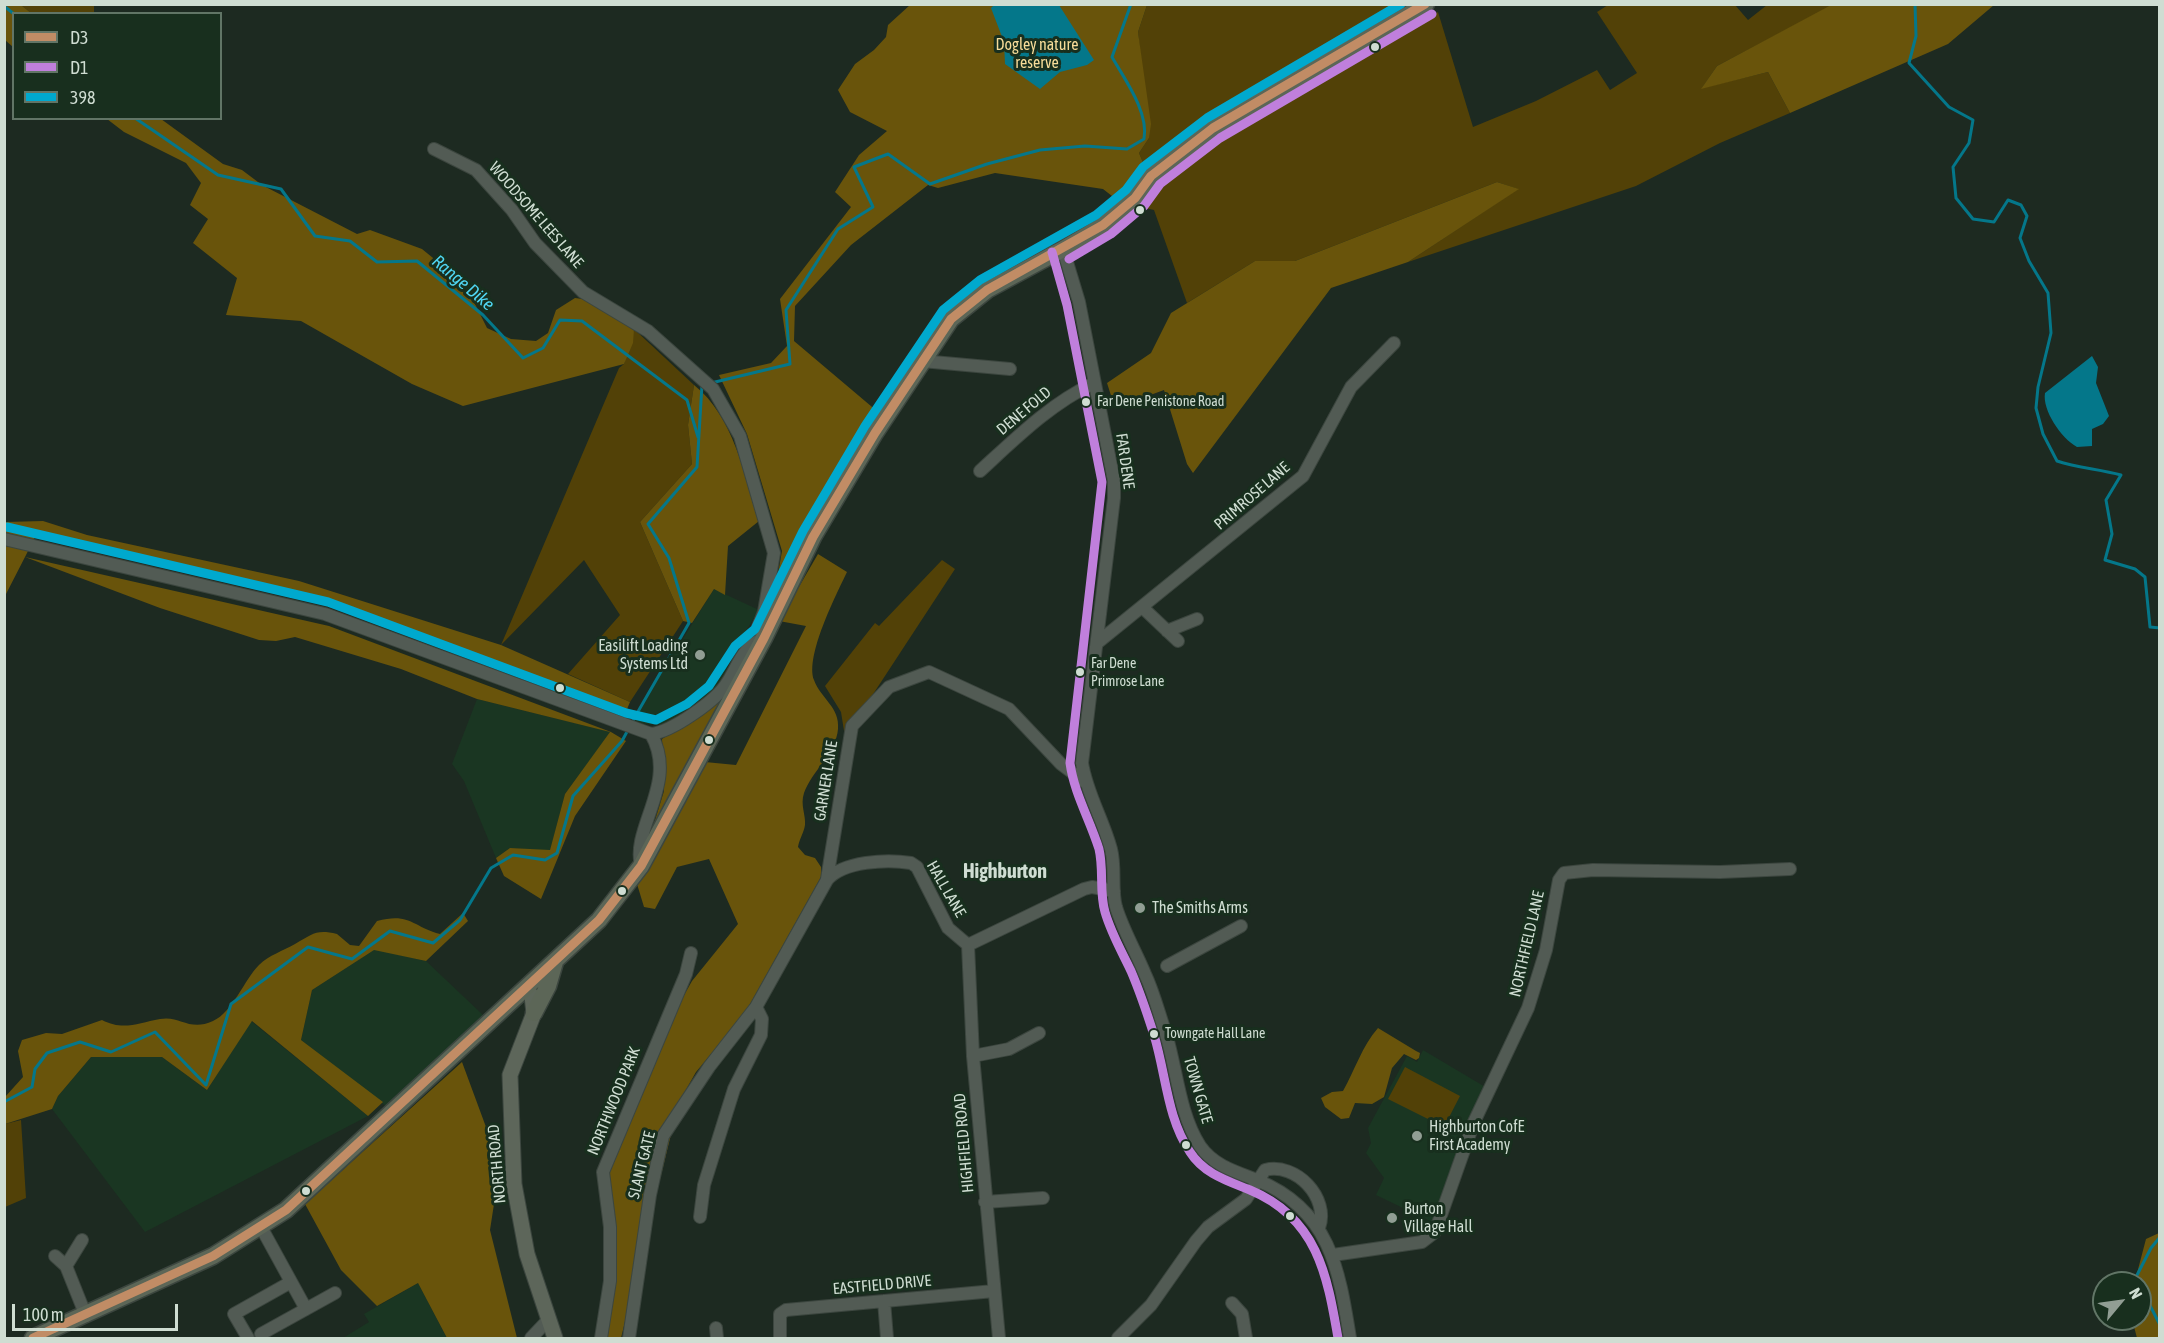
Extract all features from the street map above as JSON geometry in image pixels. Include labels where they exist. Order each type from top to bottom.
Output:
[{"type":"highway","points":[[33,1338],[86,1316],[213,1256],[286,1210],[324,1178],[599,920],[641,866],[764,638],[813,537],[922,361],[951,320],[987,290],[1064,249],[1103,225],[1135,198],[1151,176],[1213,128],[1426,4]]},
{"type":"highway","points":[[534,1013],[548,986],[555,961]]},
{"type":"main road","points":[[526,989],[532,996],[534,1013]]},
{"type":"main road","name":"NORTH ROAD","points":[[534,1013],[510,1075],[514,1184],[527,1254],[555,1338]]},
{"type":"street","name":"WOODSOME LEES LANE","points":[[434,149],[476,170],[512,210],[535,243],[583,292],[648,331],[713,389],[740,436],[774,553],[764,612],[758,627],[764,638]]},
{"type":"street","name":"FAR DENE","points":[[1064,249],[1079,302],[1112,463],[1114,498],[1082,763],[1085,782],[1111,849],[1114,891]]},
{"type":"street","name":"PRIMROSE LANE","points":[[1097,643],[1303,476],[1351,387],[1394,343]]},
{"type":"street","points":[[922,361],[1010,369]]},
{"type":"street","name":"DENE FOLD","points":[[980,471],[1051,408],[1094,383]]},
{"type":"street","points":[[4,539],[325,614],[646,732],[668,729],[718,694],[751,643],[764,638]]},
{"type":"street","points":[[1142,607],[1178,641]]},
{"type":"street","points":[[1167,631],[1197,619]]},
{"type":"street","name":"GARNER LANE","points":[[827,880],[852,726],[889,687],[930,672],[1009,709],[1061,764],[1085,782]]},
{"type":"street","points":[[641,866],[638,853],[658,794],[657,749],[646,732]]},
{"type":"street","name":"HALL LANE","points":[[827,880],[845,866],[911,863],[917,867],[948,928],[968,945]]},
{"type":"street","name":"NORTHFIELD LANE","points":[[1333,1255],[1422,1242],[1435,1232],[1474,1122],[1528,1008],[1546,950],[1559,880],[1564,873],[1593,870],[1720,872],[1790,869]]},
{"type":"street","name":"SLANT GATE","points":[[628,1338],[650,1195],[663,1136],[709,1067],[756,1006],[827,880]]},
{"type":"street","points":[[968,945],[1084,889],[1092,887],[1114,891]]},
{"type":"street","name":"TOWN GATE","points":[[1114,891],[1120,920],[1157,971],[1167,1037],[1186,1116],[1202,1148],[1220,1164],[1292,1199],[1319,1228]]},
{"type":"street","points":[[1157,971],[1241,926]]},
{"type":"street","name":"HIGHFIELD ROAD","points":[[968,945],[973,1056],[999,1338]]},
{"type":"street","name":"NORTHWOOD PARK","points":[[601,1338],[610,1281],[610,1227],[603,1172],[686,974],[691,953]]},
{"type":"street","points":[[699,1217],[704,1185],[734,1089],[761,1035],[762,1019],[756,1006]]},
{"type":"street","points":[[973,1056],[1009,1049],[1039,1033]]},
{"type":"street","points":[[1118,1338],[1151,1305],[1196,1240],[1208,1227],[1246,1199],[1265,1170],[1271,1168],[1286,1171],[1304,1181],[1320,1204],[1322,1213],[1319,1228],[1333,1255],[1350,1338]]},
{"type":"street","points":[[985,1202],[1043,1198]]},
{"type":"street","points":[[261,1227],[306,1309]]},
{"type":"street","points":[[66,1266],[82,1240]]},
{"type":"street","points":[[55,1256],[66,1266],[86,1316]]},
{"type":"street","points":[[248,1338],[234,1314],[291,1282]]},
{"type":"street","name":"EASTFIELD DRIVE","points":[[780,1338],[780,1314],[786,1310],[994,1291]]},
{"type":"street","points":[[261,1334],[335,1293]]},
{"type":"street","points":[[884,1301],[887,1338]]},
{"type":"street","points":[[1232,1303],[1242,1314],[1246,1338]]},
{"type":"street","points":[[531,1338],[549,1319]]},
{"type":"street","points":[[632,1323],[641,1338]]},
{"type":"shaded area","points":[[21,5],[94,5],[94,12],[30,12]]},
{"type":"shaded area","points":[[1147,5],[1414,5],[1207,121],[1147,172],[1139,153],[1149,138],[1138,32]]},
{"type":"shaded area","points":[[1608,5],[1735,5],[1748,20],[1767,5],[1833,5],[1717,66],[1702,88],[1768,72],[1790,113],[1720,143],[1636,186],[1408,262],[1518,189],[1497,182],[1295,261],[1255,261],[1187,303],[1154,210],[1135,206],[1217,141],[1438,12],[1473,127],[1536,101],[1597,70],[1610,90],[1637,73],[1597,12]]},
{"type":"shaded area","points":[[634,329],[694,385],[688,425],[692,464],[640,522],[683,621],[630,702],[568,674],[620,615],[584,560],[501,645],[619,368],[624,364]]},
{"type":"shaded area","points":[[942,560],[955,569],[845,737],[841,712],[825,686],[875,623],[879,626]]},
{"type":"shaded area","points":[[714,589],[759,610],[734,650],[720,686],[666,725],[630,723]]},
{"type":"shaded area","points":[[477,699],[611,732],[565,794],[550,851],[510,848],[496,858],[464,781],[452,764]]},
{"type":"shaded area","points":[[374,949],[426,961],[483,1015],[387,1107],[301,1040],[312,990]]},
{"type":"shaded area","points":[[251,1021],[368,1116],[145,1232],[52,1109],[58,1096],[91,1057],[162,1057],[207,1090]]},
{"type":"shaded area","name":"Highburton CofE First Academy","points":[[1423,1050],[1487,1088],[1432,1222],[1376,1195],[1384,1178],[1366,1153],[1371,1143],[1368,1128],[1407,1056],[1417,1062]]},
{"type":"shaded area","points":[[1405,1067],[1460,1096],[1444,1127],[1388,1099]]},
{"type":"shaded area","points":[[21,1120],[26,1198],[5,1207],[5,1124]]},
{"type":"shaded area","points":[[418,1283],[447,1338],[343,1338],[369,1322],[364,1314]]},
{"type":"green space","points":[[1833,4],[1994,5],[1948,44],[1790,113],[1768,72],[1701,89],[1717,66]]},
{"type":"green space","points":[[4,5],[21,5],[30,12],[12,12],[12,46],[5,40]]},
{"type":"green space","name":"Dogley nature reserve","points":[[910,5],[1147,5],[1138,32],[1151,124],[1149,138],[1139,153],[1147,172],[1121,203],[1103,189],[995,173],[938,188],[928,185],[851,245],[795,306],[794,341],[878,412],[846,452],[773,602],[782,551],[747,434],[719,375],[771,363],[787,346],[780,299],[851,207],[835,192],[859,155],[887,131],[850,112],[838,90],[855,64],[874,50],[886,37],[888,25]]},
{"type":"green space","points":[[108,120],[162,120],[223,164],[242,170],[262,185],[357,234],[370,230],[422,249],[465,284],[487,328],[511,339],[536,341],[548,333],[556,310],[575,298],[590,300],[634,329],[633,343],[624,364],[463,406],[412,384],[301,321],[226,315],[237,278],[193,243],[208,219],[190,205],[201,183],[186,163],[124,132]]},
{"type":"green space","points":[[1497,182],[1519,189],[1408,262],[1331,288],[1193,473],[1187,464],[1164,390],[1115,408],[1107,383],[1151,353],[1171,313],[1255,261],[1295,261]]},
{"type":"green space","points":[[694,385],[708,398],[728,430],[736,447],[759,521],[728,546],[725,595],[714,589],[692,623],[683,621],[640,522],[692,464],[688,425]]},
{"type":"green space","points":[[43,521],[87,535],[299,581],[501,645],[630,702],[625,714],[326,604],[36,535],[5,596],[5,522]]},
{"type":"green space","points":[[818,554],[847,572],[823,626],[812,669],[817,687],[833,709],[838,721],[833,746],[803,797],[805,825],[798,847],[805,855],[815,858],[821,867],[821,877],[744,1015],[696,1072],[679,1102],[621,1338],[605,1338],[607,1175],[679,1004],[692,981],[738,924],[709,859],[677,867],[655,909],[644,907],[637,884],[705,762],[736,765],[806,626],[779,621]]},
{"type":"green space","points":[[25,557],[329,626],[611,732],[626,741],[575,816],[541,899],[504,876],[496,858],[510,848],[550,850],[565,794],[610,732],[477,699],[401,669],[295,637],[276,641],[259,640],[160,608]]},
{"type":"green space","points":[[723,698],[652,830],[664,791],[662,739]]},
{"type":"green space","points":[[463,913],[468,921],[426,961],[374,950],[312,990],[301,1040],[383,1102],[368,1116],[252,1021],[207,1090],[162,1057],[91,1057],[58,1096],[52,1109],[5,1124],[5,1097],[23,1077],[18,1051],[22,1040],[46,1033],[62,1034],[102,1020],[124,1026],[167,1018],[197,1025],[205,1024],[227,1011],[254,971],[263,962],[311,935],[319,932],[337,934],[350,945],[359,946],[377,921],[404,919],[440,934]]},
{"type":"green space","points":[[1378,1028],[1420,1053],[1419,1058],[1416,1060],[1404,1054],[1392,1068],[1384,1097],[1372,1104],[1355,1103],[1349,1118],[1341,1119],[1325,1107],[1321,1098],[1332,1092],[1343,1091],[1363,1050]]},
{"type":"green space","points":[[462,1062],[500,1165],[490,1230],[517,1338],[447,1338],[418,1283],[377,1306],[341,1270],[305,1204]]},
{"type":"green space","points":[[2159,1233],[2159,1338],[2137,1338],[2135,1331],[2152,1331],[2152,1271],[2138,1271],[2146,1239]]},
{"type":"water","points":[[994,5],[1059,5],[1094,60],[1087,65],[1060,72],[1040,89],[1005,64],[1004,42],[991,8]]},
{"type":"water","points":[[2092,356],[2098,367],[2096,383],[2109,416],[2103,424],[2092,429],[2092,446],[2077,447],[2054,423],[2046,407],[2045,393]]},
{"type":"waterway","points":[[711,383],[790,364],[786,310],[838,229],[873,207],[854,167],[888,154],[930,184],[987,164],[1040,150],[1085,146],[1127,149],[1144,139],[1145,129],[1140,107],[1112,57],[1131,4]]},
{"type":"waterway","points":[[1915,4],[1916,36],[1909,63],[1949,107],[1973,120],[1969,143],[1953,167],[1956,198],[1973,219],[1994,222],[2008,200],[2021,205],[2027,216],[2020,238],[2029,261],[2048,293],[2051,333],[2038,387],[2036,408],[2043,434],[2057,461],[2121,475],[2106,500],[2112,534],[2105,560],[2135,569],[2145,577],[2150,627],[2160,628]]},
{"type":"waterway","name":"Range Dike","points":[[4,6],[12,12]]},
{"type":"waterway","name":"Range Dike","points":[[138,120],[218,175],[281,189],[315,236],[350,241],[377,262],[417,261],[483,315],[523,358],[543,348],[560,320],[582,321],[687,400],[698,437]]},
{"type":"waterway","points":[[632,722],[689,623],[669,558],[648,524],[697,467],[702,385]]},
{"type":"waterway","points":[[4,1102],[32,1087],[35,1069],[47,1053],[80,1042],[111,1052],[155,1032],[206,1085],[231,1004],[308,947],[352,959],[390,931],[433,943],[460,920],[491,868],[513,855],[545,860],[557,853],[573,796],[622,741],[629,728]]},
{"type":"waterway","points":[[2139,1271],[2151,1248],[2160,1237]]},
{"type":"waterway","points":[[2152,1309],[2160,1325]]},
{"type":"transit line","name":"398","points":[[7,527],[328,602],[626,713],[656,720],[687,704],[709,686],[735,646],[755,629],[803,531],[865,426],[943,310],[980,280],[1096,215],[1126,190],[1143,167],[1207,118],[1401,4]]},
{"type":"transit line","name":"D3","points":[[33,1338],[213,1256],[286,1210],[599,920],[641,866],[764,638],[813,537],[875,433],[951,319],[987,290],[1103,225],[1135,198],[1151,176],[1213,128],[1425,4]]},
{"type":"transit line","name":"D1","points":[[1069,259],[1111,234],[1144,206],[1160,184],[1220,138],[1432,14]]},
{"type":"transit line","name":"D1","points":[[1052,252],[1067,305],[1102,482],[1070,763],[1079,796],[1099,849],[1105,912],[1146,1011],[1176,1125],[1182,1139],[1202,1166],[1217,1176],[1273,1202],[1304,1232],[1323,1270],[1338,1338]]},
{"type":"place","name":"Far Dene Penistone Road","points":[[1086,402]]},
{"type":"place","name":"Easilift Loading Systems Ltd","points":[[700,655]]},
{"type":"place","name":"Far Dene Primrose Lane","points":[[1080,672]]},
{"type":"place","name":"The Smiths Arms","points":[[1140,908]]},
{"type":"place","name":"Towngate Hall Lane","points":[[1154,1034]]},
{"type":"place","name":"Highburton CofE First Academy","points":[[1417,1136]]},
{"type":"place","name":"Burton Village Hall","points":[[1392,1218]]},
{"type":"district","name":"Highburton","points":[[1005,872]]}]
